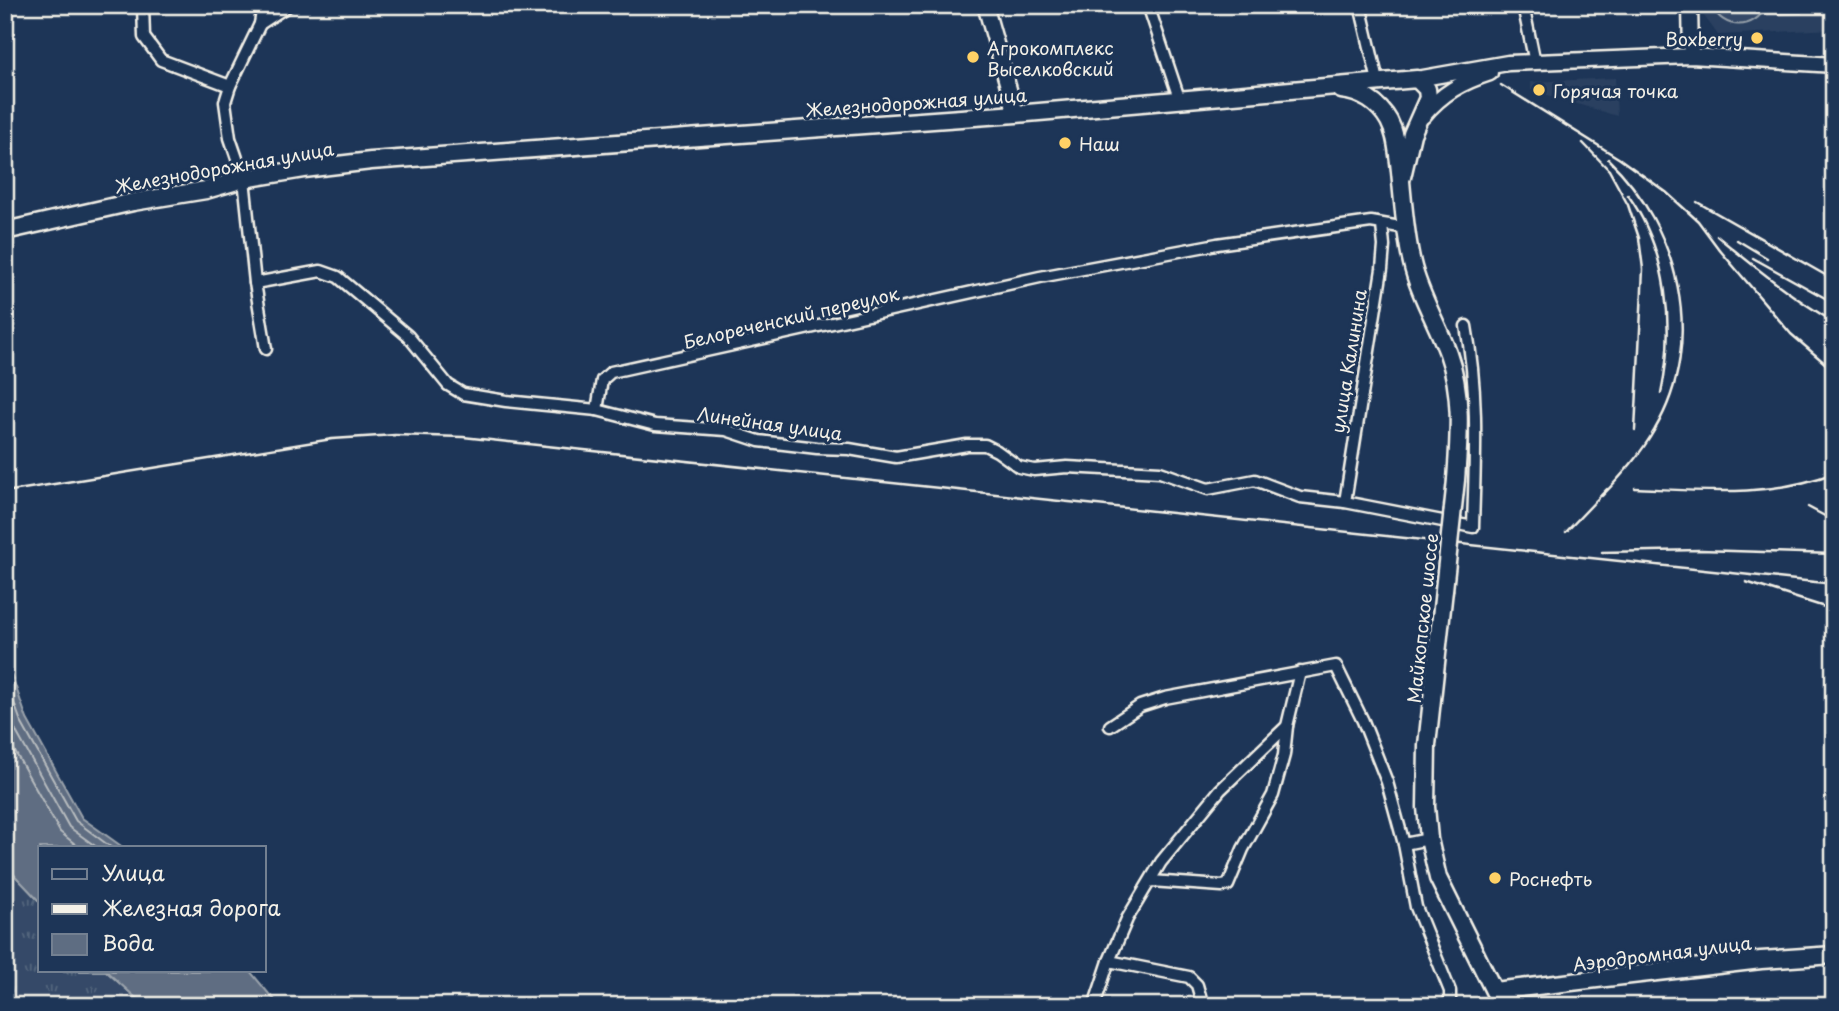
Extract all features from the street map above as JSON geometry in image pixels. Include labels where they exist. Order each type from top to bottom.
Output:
[{"type":"main road","points":[[985,5],[1016,114]]},
{"type":"main road","points":[[1690,5],[1691,56]]},
{"type":"main road","name":"Железнодорожная улица","points":[[5,231],[132,202],[206,190],[244,179],[371,161],[1325,89],[1412,79],[1508,63],[1691,56],[1834,65]]},
{"type":"main road","points":[[1416,125],[1438,99],[1453,88],[1490,74],[1534,63]]},
{"type":"main road","points":[[1402,177],[1416,125],[1427,98],[1425,85],[1412,79],[1389,86],[1384,93],[1396,125],[1406,228]]},
{"type":"main road","points":[[1325,89],[1355,92],[1373,103],[1388,119],[1397,144]]},
{"type":"main road","name":"Майкопское шоссе","points":[[1406,228],[1412,265],[1449,355],[1455,377],[1460,422],[1427,745],[1426,807],[1429,839],[1438,878],[1497,998]]},
{"type":"main road","name":"Аэродромная улица","points":[[1497,998],[1761,960],[1834,955]]},
{"type":"street","points":[[142,5],[144,37],[161,60],[230,86]]},
{"type":"street","points":[[263,5],[260,24],[225,102],[230,138],[244,179],[255,282],[266,349]]},
{"type":"street","points":[[260,24],[289,5]]},
{"type":"street","points":[[1148,5],[1180,101]]},
{"type":"street","points":[[1360,5],[1378,81]]},
{"type":"street","points":[[1523,5],[1534,63]]},
{"type":"street","name":"Белореченский переулок","points":[[597,410],[602,380],[611,372],[1054,274],[1217,244],[1371,222],[1406,228]]},
{"type":"street","name":"улица Калинина","points":[[1345,502],[1382,269],[1382,225]]},
{"type":"street","points":[[255,282],[321,271],[330,274],[354,290],[408,336],[441,379],[463,394],[597,410]]},
{"type":"street","name":"Линейная улица","points":[[597,410],[655,425],[726,430],[759,441],[849,449],[896,457],[967,445],[985,445],[1019,467],[1034,470],[1067,467],[1160,472],[1208,489],[1255,480],[1300,497],[1345,502],[1473,527],[1476,433],[1474,368],[1466,326]]},
{"type":"street","points":[[1110,726],[1140,706],[1165,698],[1336,666],[1363,721],[1387,782],[1404,844],[1416,907],[1450,991],[1450,1006]]},
{"type":"street","points":[[1151,881],[1228,885],[1243,849],[1273,795],[1284,755],[1287,726],[1300,672]]},
{"type":"street","points":[[1094,1006],[1108,961],[1127,919],[1161,862],[1220,790],[1287,726]]},
{"type":"street","points":[[1404,844],[1429,839]]},
{"type":"street","points":[[1108,961],[1189,977],[1197,985],[1203,1006]]},
{"type":"shaded area","points":[[1699,5],[1834,5],[1834,29],[1718,35],[1699,9]]},
{"type":"shaded area","points":[[1615,78],[1617,116],[1531,90],[1531,82]]},
{"type":"green space","points":[[1711,5],[1767,5],[1755,20],[1739,24],[1723,20]]},
{"type":"green space","points":[[1777,5],[1800,5],[1801,13],[1778,14]]},
{"type":"green space","points":[[5,865],[38,900],[38,972],[107,972],[145,1006],[5,1006]]},
{"type":"water","points":[[5,656],[27,719],[82,818],[121,846],[38,846],[38,900],[5,865]]},
{"type":"water","points":[[107,972],[251,972],[281,1006],[145,1006]]},
{"type":"railway","points":[[1501,85],[1620,159],[1666,192],[1698,221],[1791,334],[1834,371]]},
{"type":"railway","points":[[1583,143],[1609,170],[1628,205],[1639,238],[1643,269],[1635,430]]},
{"type":"railway","points":[[1602,496],[1644,447],[1671,395],[1680,359],[1682,323],[1678,286],[1668,251],[1653,218],[1633,187],[1608,159]]},
{"type":"railway","points":[[1628,195],[1652,240],[1665,291],[1667,343],[1661,393]]},
{"type":"railway","points":[[1697,202],[1834,280]]},
{"type":"railway","points":[[1717,236],[1788,292],[1834,322]]},
{"type":"railway","points":[[1737,240],[1767,258]]},
{"type":"railway","points":[[1753,258],[1834,303]]},
{"type":"railway","points":[[5,492],[332,439],[395,435],[463,437],[1834,584]]},
{"type":"railway","points":[[1635,488],[1760,490],[1810,481],[1834,473]]},
{"type":"railway","points":[[1566,532],[1607,489]]},
{"type":"railway","points":[[1808,507],[1834,521]]},
{"type":"railway","points":[[1602,552],[1700,550],[1834,554]]},
{"type":"railway","points":[[1746,582],[1834,610]]},
{"type":"place","name":"Boxberry","points":[[1757,38]]},
{"type":"place","name":"Агрокомплекс Выселковский","points":[[973,57]]},
{"type":"place","name":"Горячая точка","points":[[1539,90]]},
{"type":"place","name":"Наш","points":[[1065,143]]},
{"type":"place","name":"Роснефть","points":[[1495,878]]}]
